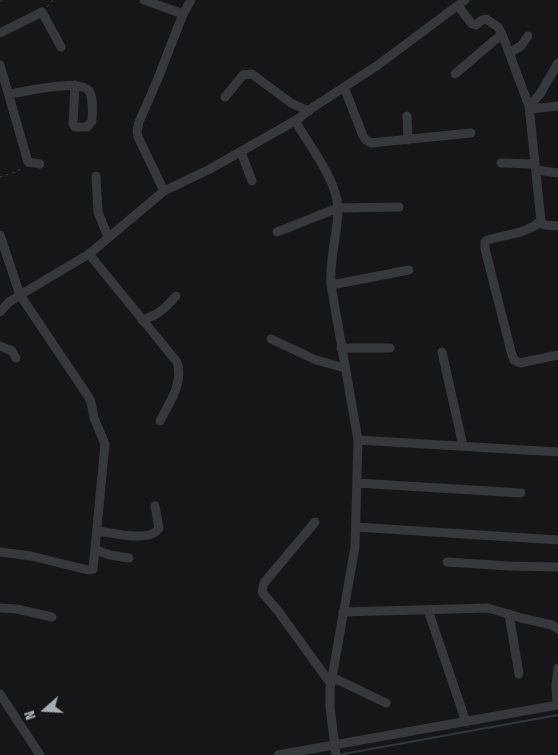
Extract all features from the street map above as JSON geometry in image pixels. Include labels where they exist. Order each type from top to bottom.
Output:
[{"type":"street","points":[[144,0],[183,14]]},
{"type":"street","points":[[164,191],[138,137],[137,130],[183,14],[191,0]]},
{"type":"street","points":[[0,312],[20,295],[89,254],[164,191],[295,121],[378,65],[460,2],[472,24],[486,19],[498,28],[502,34],[529,107],[541,221],[544,225],[558,226]]},
{"type":"street","points":[[0,33],[42,12],[61,47]]},
{"type":"street","points":[[455,74],[502,34]]},
{"type":"street","points":[[508,53],[521,46],[528,36]]},
{"type":"street","points":[[529,107],[540,94],[558,63]]},
{"type":"street","points":[[0,66],[10,94],[28,162],[40,164]]},
{"type":"street","points":[[225,98],[244,75],[252,74],[291,102],[309,111]]},
{"type":"street","points":[[10,94],[75,85]]},
{"type":"street","points":[[344,87],[366,140],[371,143],[471,133]]},
{"type":"street","points":[[529,107],[558,106]]},
{"type":"street","points":[[407,116],[408,140]]},
{"type":"street","points":[[295,121],[328,178],[338,208],[330,272],[331,285],[358,440],[356,527],[353,560],[332,680],[330,706],[335,750]]},
{"type":"street","points":[[240,152],[252,181]]},
{"type":"street","points":[[501,162],[536,167],[558,173]]},
{"type":"street","points":[[96,176],[98,212],[108,237]]},
{"type":"street","points":[[277,232],[338,208],[399,207]]},
{"type":"street","points":[[541,221],[533,228],[488,240],[485,242],[485,249],[514,360],[520,363],[558,355]]},
{"type":"street","points":[[0,234],[20,295],[88,396],[94,418],[104,438],[105,449],[96,550],[94,566],[91,570],[31,556],[0,552]]},
{"type":"street","points":[[89,254],[177,362],[180,375],[174,393],[160,421]]},
{"type":"street","points":[[331,285],[410,270]]},
{"type":"street","points":[[142,320],[160,313],[176,296]]},
{"type":"street","points":[[271,339],[316,360],[345,368]]},
{"type":"street","points":[[0,346],[12,351],[16,358]]},
{"type":"street","points":[[341,348],[390,348]]},
{"type":"street","points":[[442,352],[463,446]]},
{"type":"street","points":[[358,440],[558,452]]},
{"type":"street","points":[[357,483],[520,493]]},
{"type":"street","points":[[98,531],[136,536],[155,533],[160,528],[155,506]]},
{"type":"street","points":[[315,522],[264,583],[262,592],[332,680],[350,684],[386,703]]},
{"type":"street","points":[[356,527],[558,540]]},
{"type":"street","points":[[96,550],[110,555],[129,558]]},
{"type":"street","points":[[447,562],[558,567]]},
{"type":"street","points":[[0,608],[17,609],[52,617]]},
{"type":"street","points":[[343,612],[488,608],[558,627]]},
{"type":"street","points":[[428,610],[466,722]]},
{"type":"street","points":[[509,614],[518,674]]},
{"type":"street","points":[[278,755],[335,750],[466,722],[558,705],[556,685],[558,668]]},
{"type":"street","points":[[0,694],[40,755]]},
{"type":"path","points":[[0,177],[15,172],[28,162]]},
{"type":"waterway","points":[[338,755],[558,715]]}]
